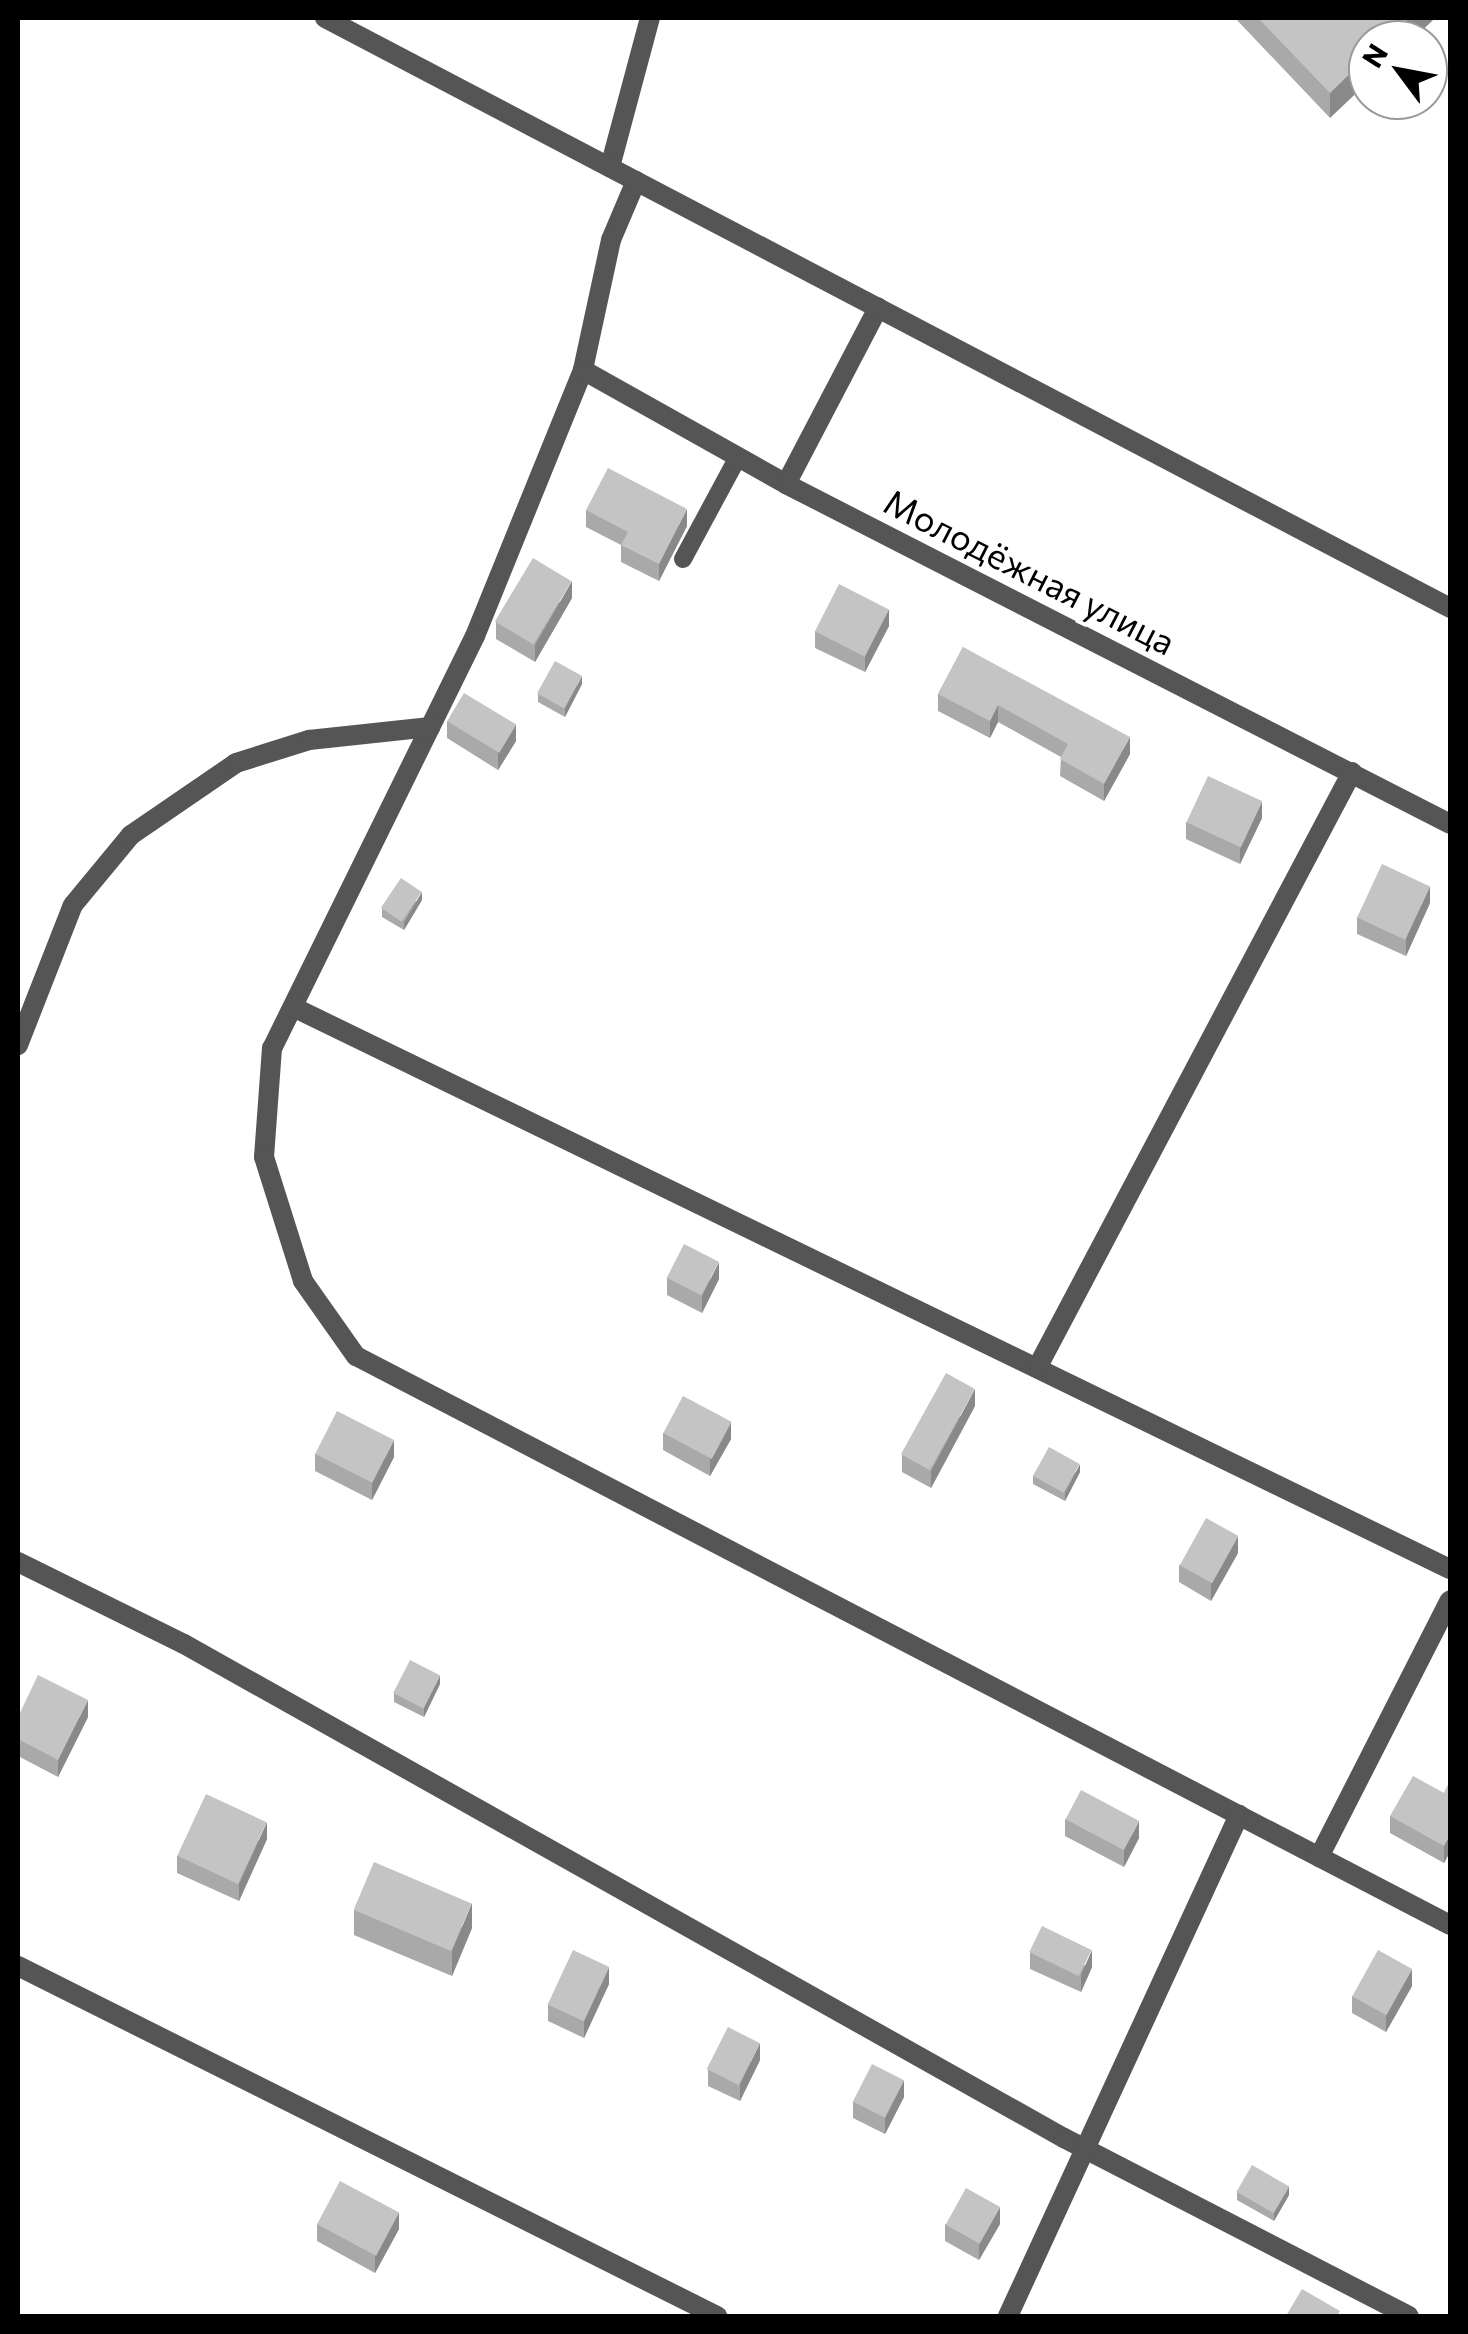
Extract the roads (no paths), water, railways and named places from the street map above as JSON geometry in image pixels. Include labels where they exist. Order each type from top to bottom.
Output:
[{"type":"street","points":[[325,18],[1450,608]]},
{"type":"street","points":[[610,167],[650,18]]},
{"type":"street","points":[[636,181],[611,240],[584,370],[475,636],[272,1048],[264,1157],[303,1282],[356,1356],[1450,1926]]},
{"type":"street","points":[[786,484],[878,308]]},
{"type":"street","name":"Молодёжная улица","points":[[584,370],[786,484],[1450,824]]},
{"type":"street","points":[[18,1045],[73,905],[131,835],[236,763],[309,740],[430,727]]},
{"type":"street","points":[[1037,1368],[1352,772]]},
{"type":"street","points":[[292,1007],[1450,1569]]},
{"type":"street","points":[[18,1562],[184,1644],[1086,2149],[1409,2316]]},
{"type":"street","points":[[1319,1857],[1450,1600]]},
{"type":"street","points":[[1008,2316],[1239,1816]]},
{"type":"street","points":[[18,1966],[717,2316]]},
{"type":"lane","points":[[683,559],[738,457]]}]
